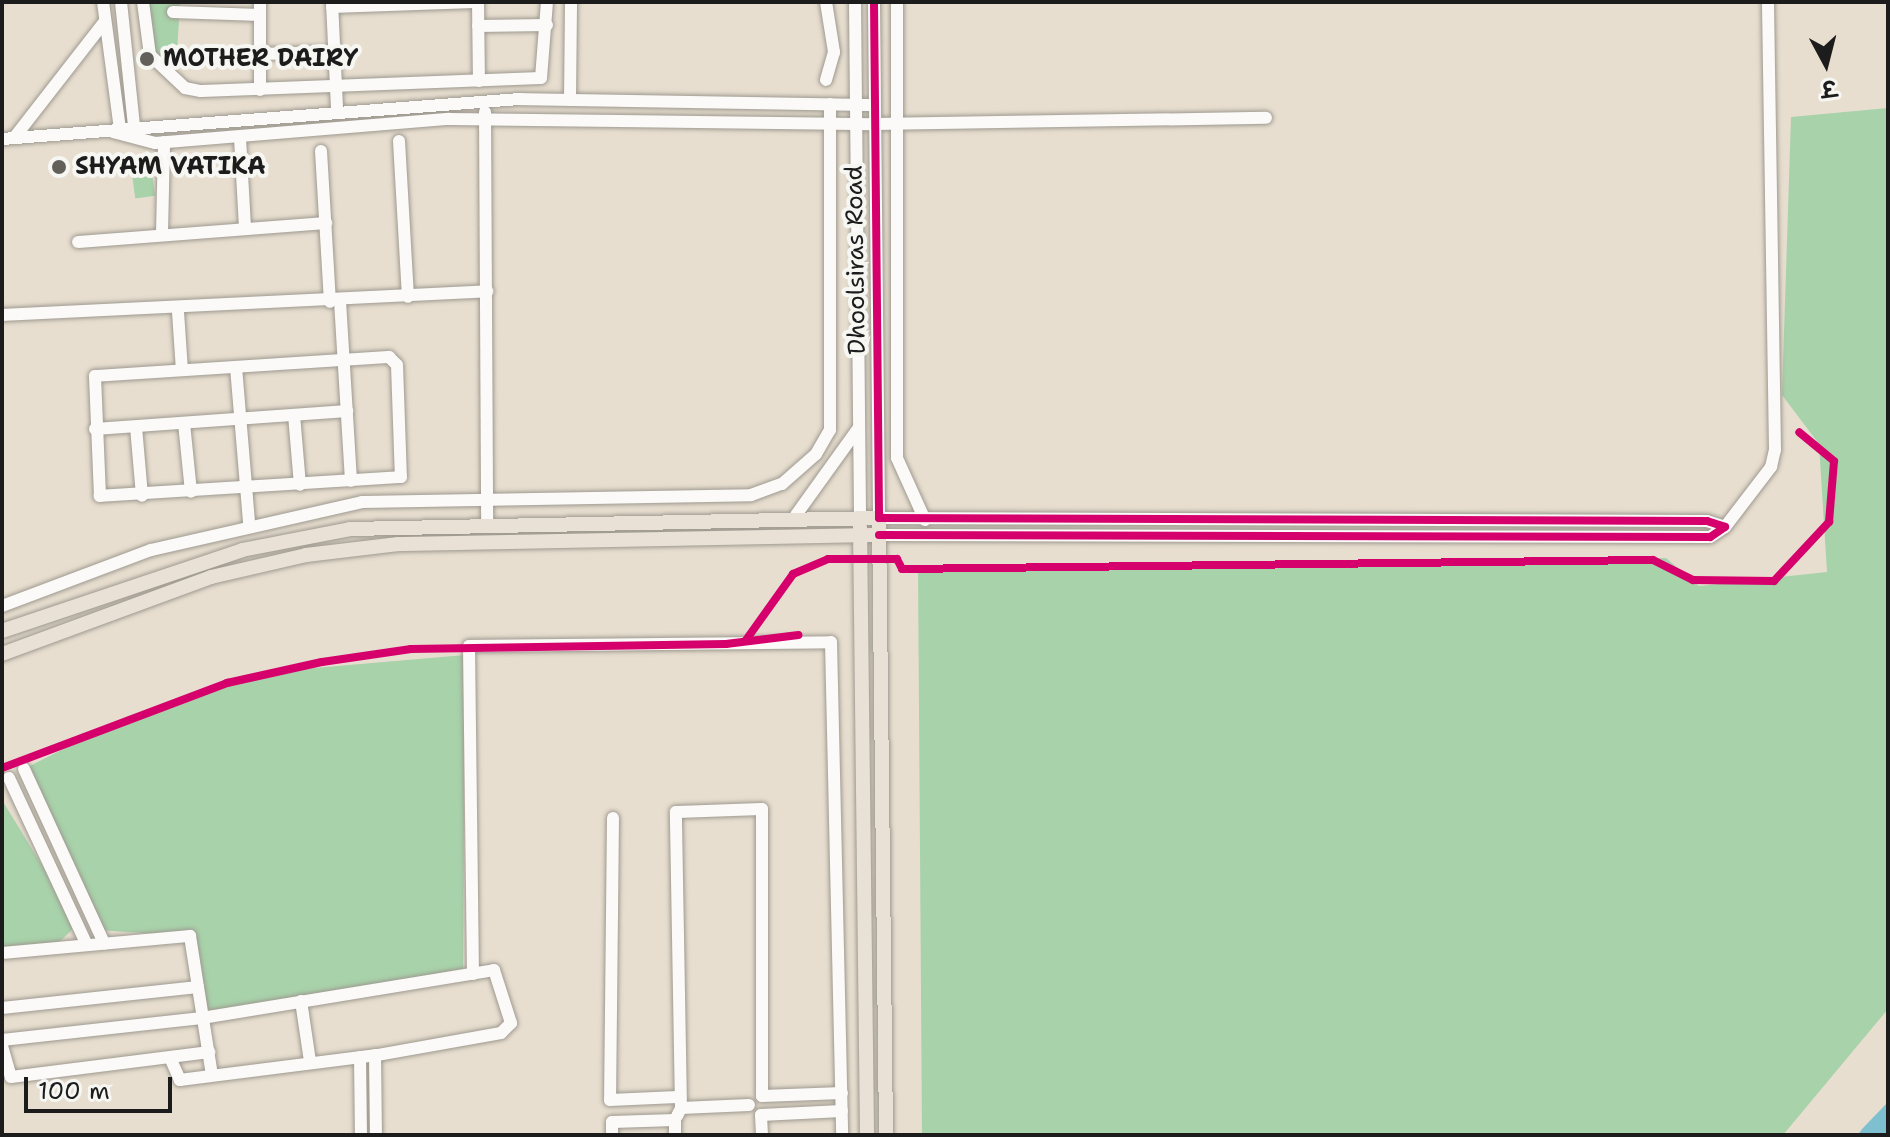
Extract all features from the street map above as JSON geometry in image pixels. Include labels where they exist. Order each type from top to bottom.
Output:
[{"type":"main road","points":[[2,631],[242,550],[350,529],[487,521],[860,514],[879,518]]},
{"type":"main road","name":"Dhoolsiras Road","points":[[860,514],[867,1135]]},
{"type":"main road","name":"Dhoolsiras Road","points":[[879,518],[886,1135]]},
{"type":"main road","points":[[2,654],[211,577],[306,555],[398,544],[879,535]]},
{"type":"street","points":[[143,2],[150,55],[185,88],[260,90],[541,78],[547,2]]},
{"type":"street","points":[[337,110],[332,5],[476,2],[479,81]]},
{"type":"street","points":[[570,100],[571,2]]},
{"type":"street","points":[[826,2],[833,46],[826,80]]},
{"type":"street","name":"Dhoolsiras Road","points":[[855,2],[860,514]]},
{"type":"street","name":"Dhoolsiras Road","points":[[874,2],[879,518]]},
{"type":"street","points":[[897,2],[897,458],[925,520]]},
{"type":"street","points":[[879,535],[1710,537],[1725,527],[1771,467],[1775,450],[1768,2]]},
{"type":"street","points":[[8,138],[104,12],[122,7],[134,125]]},
{"type":"street","points":[[173,12],[260,9],[260,90]]},
{"type":"street","points":[[104,12],[116,131]]},
{"type":"street","points":[[478,26],[547,25]]},
{"type":"street","points":[[833,46],[855,59]]},
{"type":"street","points":[[260,54],[334,52]]},
{"type":"street","points":[[485,101],[487,521]]},
{"type":"street","points":[[8,138],[116,131],[134,125],[485,101],[875,105]]},
{"type":"street","points":[[2,606],[130,556],[249,523],[362,502],[487,495],[761,494],[816,454],[831,423],[830,104]]},
{"type":"street","points":[[116,131],[164,142],[485,118],[898,124],[1266,118]]},
{"type":"street","points":[[240,138],[245,228]]},
{"type":"street","points":[[399,141],[408,297]]},
{"type":"street","points":[[162,233],[164,142]]},
{"type":"street","points":[[321,151],[326,223],[344,360],[351,481]]},
{"type":"street","points":[[78,242],[162,233],[326,223]]},
{"type":"street","points":[[2,315],[178,312],[487,291]]},
{"type":"street","points":[[178,312],[182,370]]},
{"type":"street","points":[[344,360],[396,361],[406,468],[401,477],[142,496],[100,496],[95,376],[236,367],[344,360]]},
{"type":"street","points":[[236,367],[249,523]]},
{"type":"street","points":[[95,429],[347,411]]},
{"type":"street","points":[[294,415],[300,485]]},
{"type":"street","points":[[184,423],[191,492]]},
{"type":"street","points":[[136,427],[142,496]]},
{"type":"street","points":[[796,515],[858,430]]},
{"type":"street","points":[[879,518],[1707,521],[1725,527]]},
{"type":"street","points":[[473,974],[469,646],[831,642],[842,1135]]},
{"type":"street","points":[[24,769],[104,943]]},
{"type":"street","points":[[9,778],[87,945]]},
{"type":"street","points":[[675,1135],[676,812],[762,809],[762,1096]]},
{"type":"street","points":[[613,818],[612,1129],[677,1109]]},
{"type":"street","points":[[2,953],[190,936],[212,1075]]},
{"type":"street","points":[[170,1058],[177,1080],[360,1057],[506,1030],[510,1015],[498,972],[202,1018],[2,1043],[11,1077],[209,1052]]},
{"type":"street","points":[[2,1008],[198,987]]},
{"type":"street","points":[[301,1001],[310,1061]]},
{"type":"street","points":[[375,1055],[376,1135]]},
{"type":"street","points":[[360,1057],[361,1135]]},
{"type":"street","points":[[610,1100],[677,1109],[749,1105],[762,1096],[842,1093]]},
{"type":"street","points":[[749,1105],[761,1115],[842,1111]]},
{"type":"street","points":[[761,1115],[762,1135]]},
{"type":"green space","points":[[148,2],[180,2],[176,71],[154,52]]},
{"type":"green space","points":[[1888,108],[1888,1009],[1783,1135],[922,1135],[918,567],[1666,558],[1699,586],[1827,572],[1819,444],[1782,395],[1791,117]]},
{"type":"green space","points":[[150,159],[155,196],[135,198],[130,162]]},
{"type":"green space","points":[[465,655],[463,969],[202,1018],[186,936],[98,930],[24,769],[128,716],[279,671]]},
{"type":"green space","points":[[2,800],[78,924],[53,948],[2,953]]},
{"type":"water","points":[[1888,1102],[1888,1135],[1858,1135],[1862,1129]]},
{"type":"cycle path","points":[[874,2],[879,518],[1707,521],[1725,527],[1710,537],[879,535]]},
{"type":"cycle path","points":[[746,640],[793,574],[828,559],[897,559],[902,569],[1653,560],[1693,580],[1774,581],[1829,522],[1834,461],[1799,432]]},
{"type":"cycle path","points":[[2,768],[227,683],[322,662],[411,649],[726,644],[798,635]]},
{"type":"place","name":"MOTHER DAIRY","points":[[147,59]]},
{"type":"place","name":"SHYAM VATIKA","points":[[59,167]]}]
